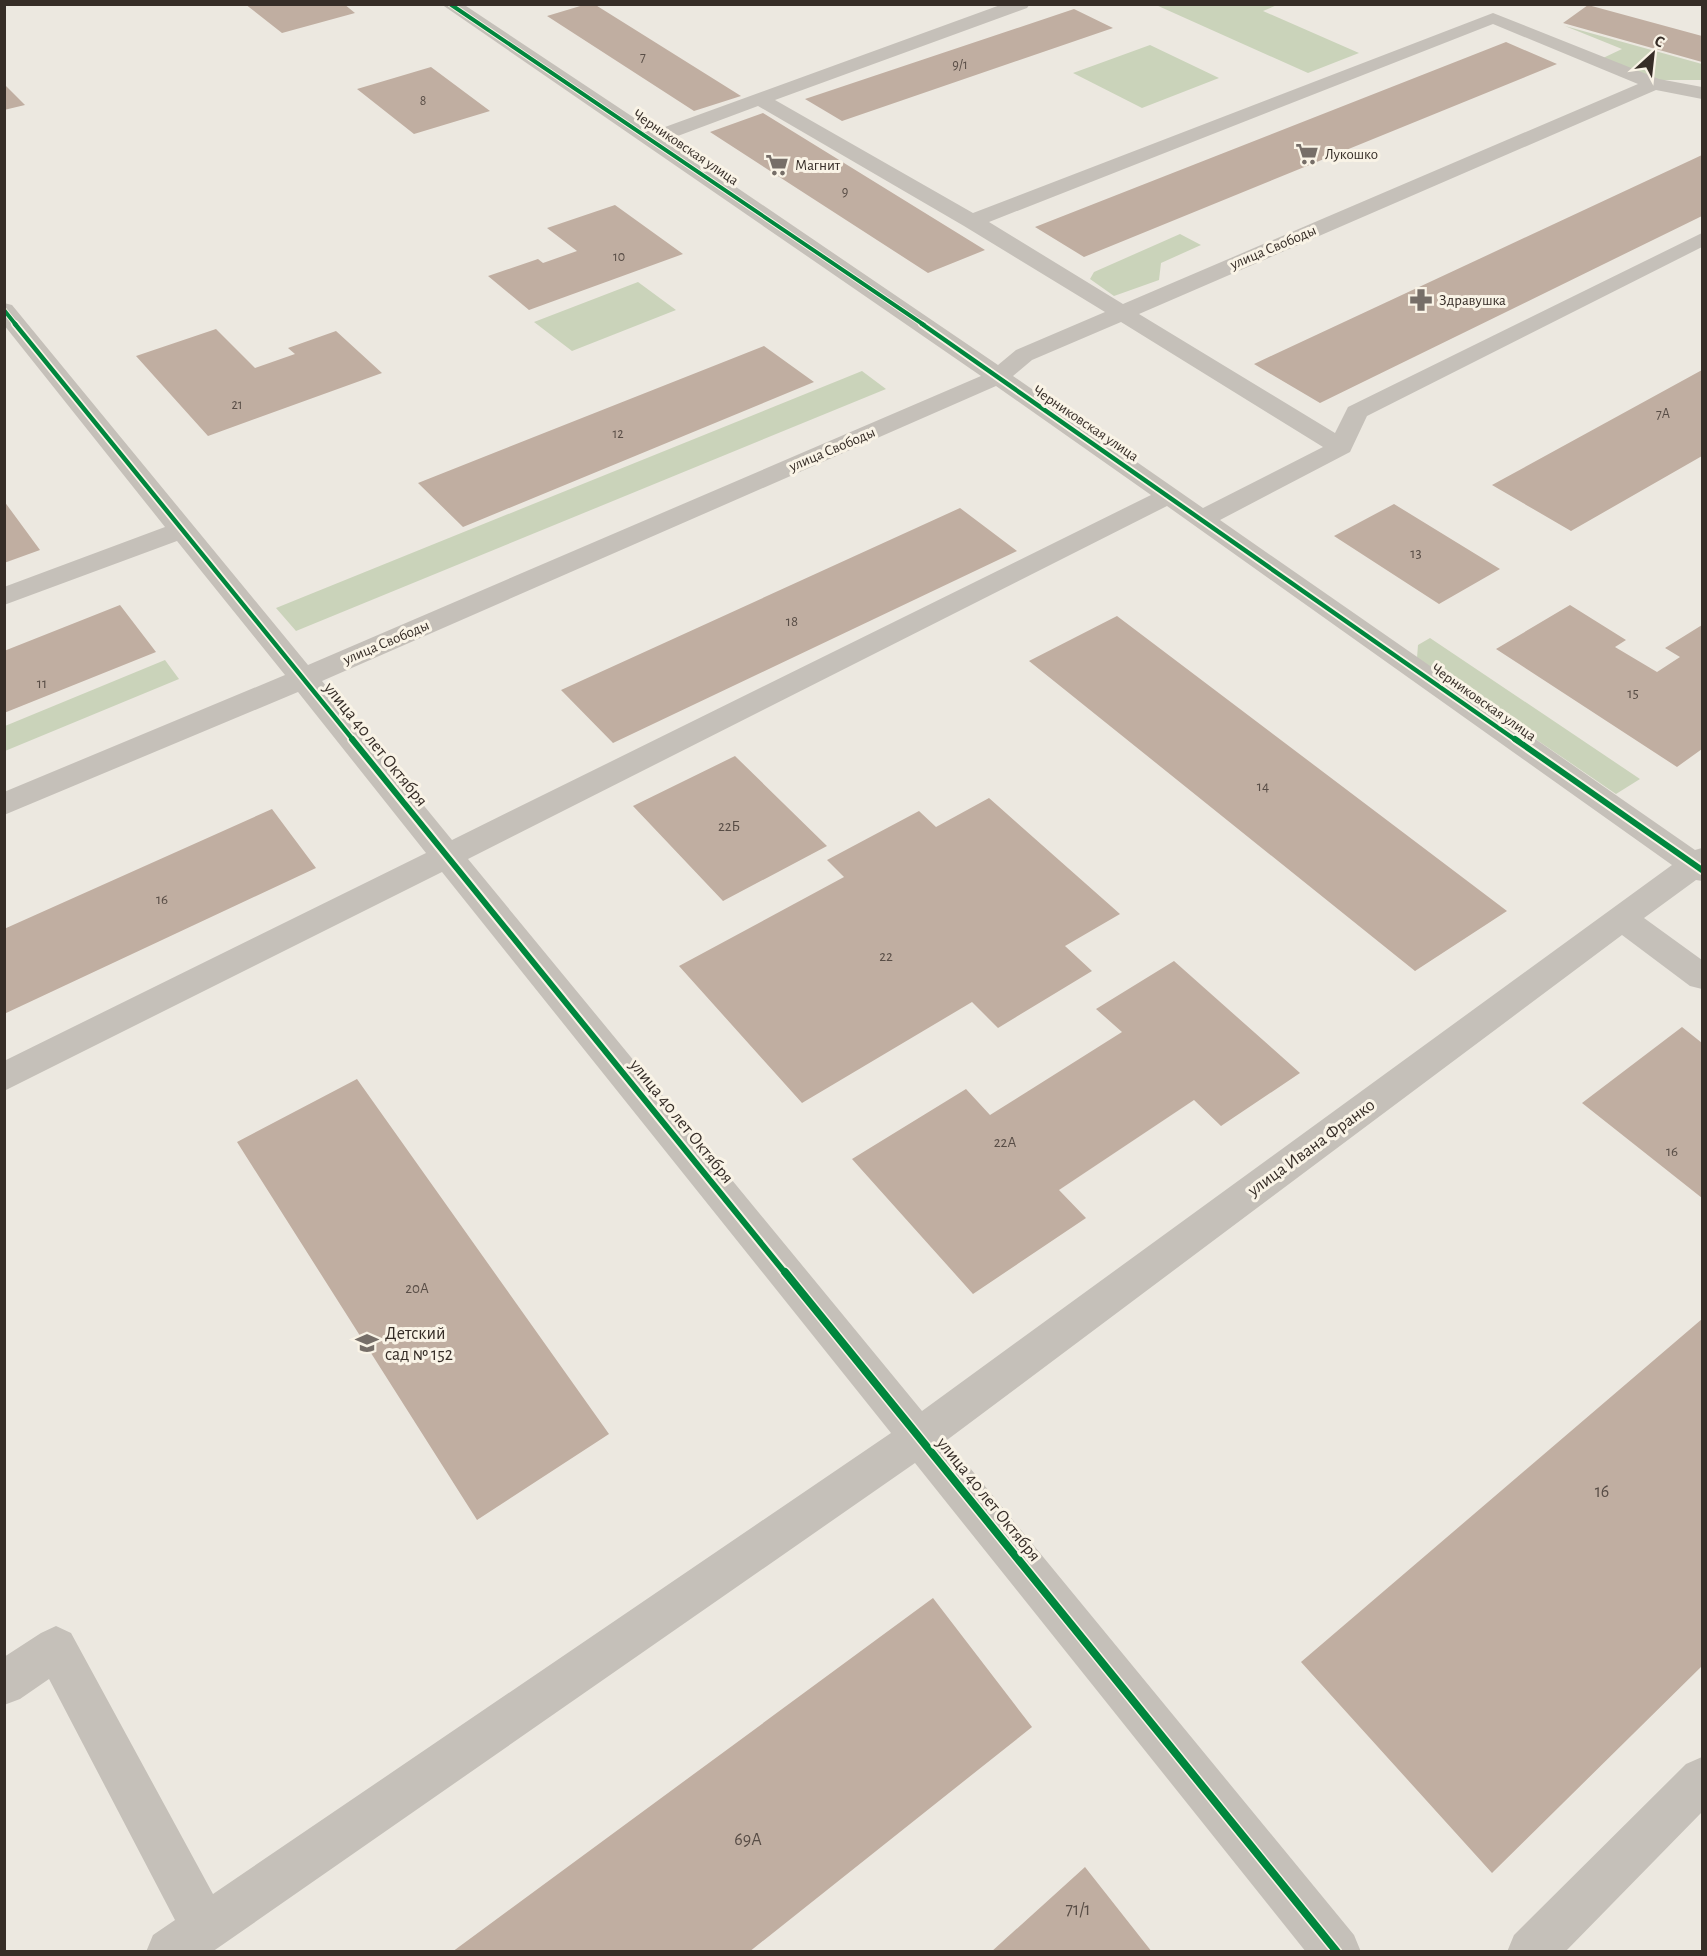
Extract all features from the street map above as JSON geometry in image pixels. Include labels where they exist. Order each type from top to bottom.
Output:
[{"type":"street","name":"Черниковская улица","points":[[450,4],[653,138],[1700,865]]},
{"type":"street","points":[[653,138],[1021,4]]},
{"type":"street","points":[[972,221],[1493,18],[1654,84],[1702,93]]},
{"type":"street","name":"улица Свободы","points":[[4,804],[304,678],[998,377],[1024,355],[1654,84]]},
{"type":"street","points":[[759,99],[972,221],[1341,447]]},
{"type":"street","points":[[1203,518],[1341,447],[1356,412],[1702,239]]},
{"type":"street","name":"улица 40 лет Октября","points":[[4,310],[1337,1952]]},
{"type":"street","points":[[4,1077],[1170,495]]},
{"type":"street","points":[[4,597],[183,529]]},
{"type":"street","name":"улица Ивана Франко","points":[[170,1952],[919,1437],[1622,918],[1700,865]]},
{"type":"street","points":[[1622,918],[1702,977]]},
{"type":"street","points":[[4,1683],[56,1648],[205,1927]]},
{"type":"street","points":[[1531,1952],[1702,1780]]},
{"type":"green space","points":[[1156,5],[1277,5],[1263,11],[1359,53],[1308,73]]},
{"type":"green space","points":[[1565,26],[1702,64],[1702,80],[1659,80],[1603,58],[1622,49]]},
{"type":"green space","points":[[1150,45],[1219,78],[1142,108],[1073,73]]},
{"type":"green space","points":[[1180,234],[1201,245],[1161,263],[1159,280],[1114,296],[1090,279],[1094,272]]},
{"type":"green space","points":[[638,282],[676,310],[572,351],[534,322]]},
{"type":"green space","points":[[862,371],[886,389],[296,631],[276,608]]},
{"type":"green space","points":[[1430,638],[1640,779],[1616,794],[1417,658],[1418,645]]},
{"type":"green space","points":[[165,660],[179,679],[5,751],[5,726]]},
{"type":"building","points":[[245,4],[344,4],[355,13],[282,33]]},
{"type":"building","points":[[594,4],[741,96],[694,111],[547,16]]},
{"type":"building","points":[[1588,5],[1702,36],[1702,62],[1563,23]]},
{"type":"building","points":[[1074,9],[1113,28],[842,121],[805,99]]},
{"type":"building","points":[[1506,42],[1557,64],[1084,257],[1035,227]]},
{"type":"building","points":[[431,67],[490,111],[414,134],[357,89]]},
{"type":"building","points":[[4,84],[25,105],[4,110]]},
{"type":"building","points":[[763,113],[985,250],[928,273],[710,132]]},
{"type":"building","points":[[1702,155],[1702,216],[1320,403],[1254,364]]},
{"type":"building","points":[[615,205],[683,254],[529,310],[488,276],[538,259],[543,263],[577,251],[547,228]]},
{"type":"building","points":[[216,329],[255,368],[295,354],[288,348],[336,331],[382,373],[208,436],[136,356]]},
{"type":"building","points":[[764,346],[814,382],[463,527],[418,483]]},
{"type":"building","points":[[1702,370],[1702,456],[1571,531],[1492,485]]},
{"type":"building","points":[[4,501],[40,550],[4,563]]},
{"type":"building","points":[[1394,504],[1500,569],[1439,604],[1334,536]]},
{"type":"building","points":[[960,508],[1017,551],[613,743],[561,690]]},
{"type":"building","points":[[120,605],[156,652],[4,713],[4,651]]},
{"type":"building","points":[[1570,605],[1626,640],[1615,647],[1657,672],[1680,657],[1665,648],[1702,625],[1702,749],[1677,767],[1496,649]]},
{"type":"building","points":[[1117,616],[1507,911],[1415,971],[1029,661]]},
{"type":"building","points":[[735,756],[827,846],[723,901],[633,806]]},
{"type":"building","points":[[989,798],[1120,914],[1065,946],[1092,971],[998,1028],[972,1002],[802,1103],[679,966],[844,877],[827,860],[919,811],[936,827]]},
{"type":"building","points":[[272,809],[316,868],[4,1014],[4,929]]},
{"type":"building","points":[[1174,961],[1300,1073],[1221,1126],[1194,1100],[1059,1190],[1086,1218],[973,1294],[852,1159],[966,1089],[990,1115],[1122,1032],[1096,1009]]},
{"type":"building","points":[[1682,1027],[1702,1043],[1702,1198],[1582,1103]]},
{"type":"building","points":[[357,1079],[609,1434],[477,1520],[237,1142]]},
{"type":"building","points":[[1702,1319],[1702,1666],[1492,1873],[1301,1662]]},
{"type":"building","points":[[933,1598],[1032,1727],[749,1952],[452,1952]]},
{"type":"building","points":[[1085,1867],[1152,1952],[991,1952]]},
{"type":"cycle path","points":[[450,4],[923,324],[1702,870]]},
{"type":"cycle path","points":[[4,310],[1337,1952]]},
{"type":"place","name":"Лукошко","points":[[1307,154]]},
{"type":"place","name":"Магнит","points":[[777,165]]},
{"type":"place","name":"Здравушка","points":[[1421,300]]},
{"type":"place","name":"Детский сад № 152","points":[[367,1343]]}]
